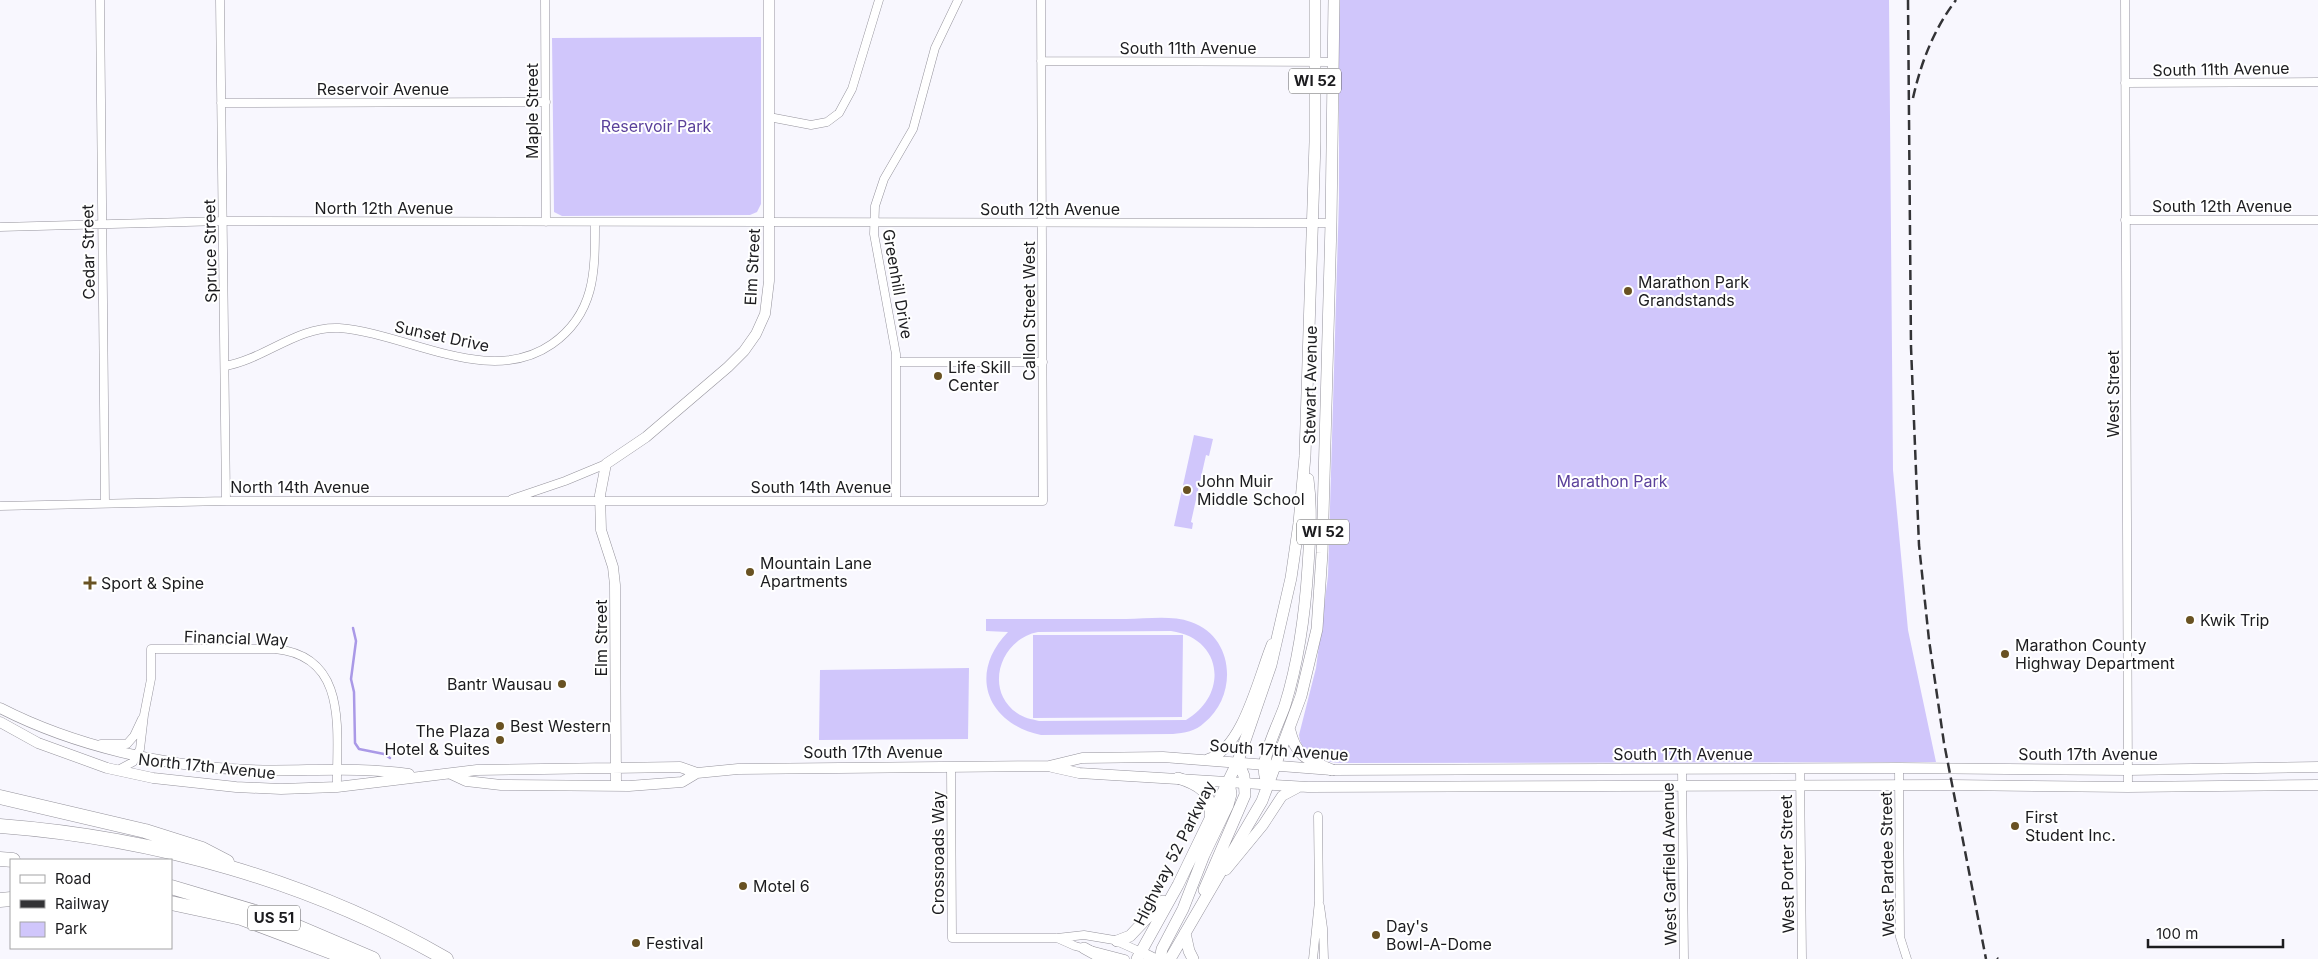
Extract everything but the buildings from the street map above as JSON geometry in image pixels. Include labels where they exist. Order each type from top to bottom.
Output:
[{"type":"highway","points":[[0,797],[104,820],[162,836],[209,852],[238,869]]},
{"type":"highway","name":"US 51","points":[[0,826],[114,840],[238,869],[301,890],[352,911],[446,959]]},
{"type":"highway","name":"US 51","points":[[172,887],[279,919],[373,959]]},
{"type":"highway","points":[[172,903],[241,918],[350,959]]},
{"type":"main road","name":"Elm Street","points":[[616,786],[615,585],[613,567],[601,530],[600,500],[606,464],[646,437],[728,368],[756,334],[767,303],[770,281],[769,0]]},
{"type":"main road","name":"Stewart Avenue","points":[[1238,761],[1260,703],[1282,623],[1297,537],[1305,456],[1313,223],[1314,0]]},
{"type":"main road","name":"Stewart Avenue","points":[[1276,765],[1290,731],[1308,674],[1317,629],[1321,593],[1331,223],[1334,0]]},
{"type":"main road","points":[[1269,784],[1264,778],[1264,764],[1287,698],[1301,638],[1311,521],[1310,490],[1305,456]]},
{"type":"main road","points":[[1206,760],[1225,750],[1240,726],[1282,623]]},
{"type":"main road","name":"North 17th Avenue","points":[[0,708],[31,722],[92,744],[138,756],[245,770],[380,770],[420,775]]},
{"type":"main road","name":"North 17th Avenue","points":[[0,722],[48,747],[118,770],[152,778],[226,786],[281,789],[337,787],[420,775],[451,774],[477,770],[616,770]]},
{"type":"main road","points":[[1290,731],[1293,744],[1300,754],[1332,770]]},
{"type":"main road","name":"South 17th Avenue","points":[[616,770],[680,767],[697,773],[759,768],[1049,766],[1082,758],[1163,757],[1238,761],[1332,770],[1899,768],[2128,770],[2318,767]]},
{"type":"main road","points":[[1198,908],[1213,865],[1244,798],[1245,783],[1238,761]]},
{"type":"main road","name":"Highway 52 Parkway","points":[[1140,957],[1210,821],[1238,761]]},
{"type":"main road","name":"WI 52","points":[[1170,959],[1198,908],[1256,813],[1276,765]]},
{"type":"main road","name":"South 17th Avenue","points":[[1049,766],[1078,773],[1308,787],[2128,787],[2317,785]]},
{"type":"main road","name":"South 17th Avenue","points":[[616,786],[682,782],[697,773]]},
{"type":"main road","name":"North 17th Avenue","points":[[451,774],[466,781],[501,785],[616,786]]},
{"type":"main road","points":[[1178,778],[1205,791],[1211,803],[1210,821]]},
{"type":"main road","points":[[1160,959],[1162,949],[1183,909],[1204,855],[1229,802],[1231,792],[1229,782]]},
{"type":"main road","points":[[1215,882],[1254,837],[1282,796],[1291,790],[1308,787]]},
{"type":"main road","points":[[1117,941],[1126,938],[1136,930],[1178,885]]},
{"type":"main road","points":[[1185,933],[1189,951],[1194,959]]},
{"type":"main road","points":[[1084,948],[1104,959]]},
{"type":"main road","points":[[1140,957],[1155,959]]},
{"type":"street","name":"Cedar Street","points":[[100,0],[105,503]]},
{"type":"street","name":"Spruce Street","points":[[220,0],[226,501]]},
{"type":"street","name":"Maple Street","points":[[545,0],[546,222]]},
{"type":"street","points":[[769,117],[811,125],[827,122],[839,114],[852,89],[879,0]]},
{"type":"street","name":"Greenhill Drive","points":[[896,501],[896,362],[873,223],[879,191],[913,129],[935,48],[958,0]]},
{"type":"street","name":"Callon Street West","points":[[1041,0],[1043,501]]},
{"type":"street","name":"West Street","points":[[2125,0],[2128,787]]},
{"type":"street","name":"South 11th Avenue","points":[[1042,62],[1334,62]]},
{"type":"street","name":"South 11th Avenue","points":[[2125,83],[2318,82]]},
{"type":"street","name":"Reservoir Avenue","points":[[221,103],[546,102]]},
{"type":"street","name":"South 12th Avenue","points":[[2125,220],[2318,220]]},
{"type":"street","name":"North 12th Avenue","points":[[0,227],[223,221],[769,222]]},
{"type":"street","name":"Sunset Drive","points":[[225,366],[243,363],[298,335],[325,328],[361,332],[487,362],[514,360],[530,356],[557,341],[570,329],[590,296],[594,276],[595,222]]},
{"type":"street","name":"South 12th Avenue","points":[[769,222],[1331,223]]},
{"type":"street","points":[[896,362],[1043,362]]},
{"type":"street","name":"Elm Street","points":[[506,501],[565,481],[606,464]]},
{"type":"street","name":"North 14th Avenue","points":[[0,506],[226,501],[600,500]]},
{"type":"street","name":"South 14th Avenue","points":[[600,500],[1043,501]]},
{"type":"street","name":"Financial Way","points":[[138,756],[142,744],[144,715],[151,680],[151,649],[270,649],[291,652],[316,666],[325,677],[333,692],[336,717],[337,787]]},
{"type":"street","name":"Financial Way","points":[[92,744],[127,744],[134,736],[144,715]]},
{"type":"street","points":[[118,770],[131,763],[138,756]]},
{"type":"street","name":"Crossroads Way","points":[[951,767],[952,938],[1056,938]]},
{"type":"street","name":"West Pardee Street","points":[[1899,768],[1900,937],[1907,959]]},
{"type":"street","name":"West Garfield Avenue","points":[[1682,769],[1684,959]]},
{"type":"street","name":"West Porter Street","points":[[1800,769],[1802,959]]},
{"type":"street","points":[[1313,959],[1319,901],[1318,816]]},
{"type":"street","points":[[1319,901],[1323,922],[1324,959]]},
{"type":"street","points":[[1056,938],[1084,936],[1117,941],[1140,957]]},
{"type":"street","points":[[1056,938],[1084,948],[1126,959]]},
{"type":"green space","name":"Marathon Park","points":[[1339,0],[1889,0],[1893,470],[1908,630],[1936,762],[1342,763],[1321,760],[1304,749],[1299,735],[1316,668],[1328,576],[1339,198]]},
{"type":"green space","name":"Reservoir Park","points":[[761,37],[761,204],[757,212],[750,215],[562,216],[554,212],[552,38]]},
{"type":"green space","points":[[1194,435],[1213,439],[1209,456],[1206,455],[1191,522],[1193,523],[1192,529],[1174,526]]},
{"type":"green space","points":[[1159,618],[1183,620],[1206,630],[1216,640],[1223,653],[1227,668],[1226,683],[1222,698],[1215,712],[1201,726],[1190,731],[1173,734],[1041,735],[1022,729],[1007,720],[996,708],[989,694],[986,679],[989,664],[996,648],[1008,632],[986,631],[986,619]],"holes":[[[1171,631],[1188,636],[1201,644],[1210,656],[1214,669],[1214,683],[1209,697],[1200,709],[1186,720],[1039,721],[1017,713],[1007,703],[1001,691],[999,679],[1001,666],[1006,654],[1014,644],[1038,632]]]},
{"type":"green space","points":[[1033,635],[1183,635],[1182,717],[1033,718]]},
{"type":"green space","points":[[969,668],[968,739],[819,740],[820,670]]},
{"type":"waterway","points":[[353,628],[356,641],[351,679],[354,692],[355,743],[359,749],[384,754],[390,758]]},
{"type":"railway","points":[[1908,0],[1911,347],[1919,545],[1929,640],[1944,743],[1986,959]]},
{"type":"railway","points":[[1913,98],[1929,46],[1941,22],[1956,0]]},
{"type":"place","name":"Marathon Park Grandstands","points":[[1628,291]]},
{"type":"place","name":"Life Skill Center","points":[[938,376]]},
{"type":"place","name":"John Muir Middle School","points":[[1187,490]]},
{"type":"place","name":"Mountain Lane Apartments","points":[[750,572]]},
{"type":"place","name":"Sport & Spine","points":[[90,583]]},
{"type":"place","name":"Kwik Trip","points":[[2190,620]]},
{"type":"place","name":"Marathon County Highway Department","points":[[2005,654]]},
{"type":"place","name":"Bantr Wausau","points":[[562,684]]},
{"type":"place","name":"Best Western","points":[[500,726]]},
{"type":"place","name":"The Plaza Hotel & Suites","points":[[500,740]]},
{"type":"place","name":"First Student Inc.","points":[[2015,826]]},
{"type":"place","name":"Motel 6","points":[[743,886]]},
{"type":"place","name":"Day's Bowl-A-Dome","points":[[1376,935]]},
{"type":"place","name":"Festival","points":[[636,943]]}]
